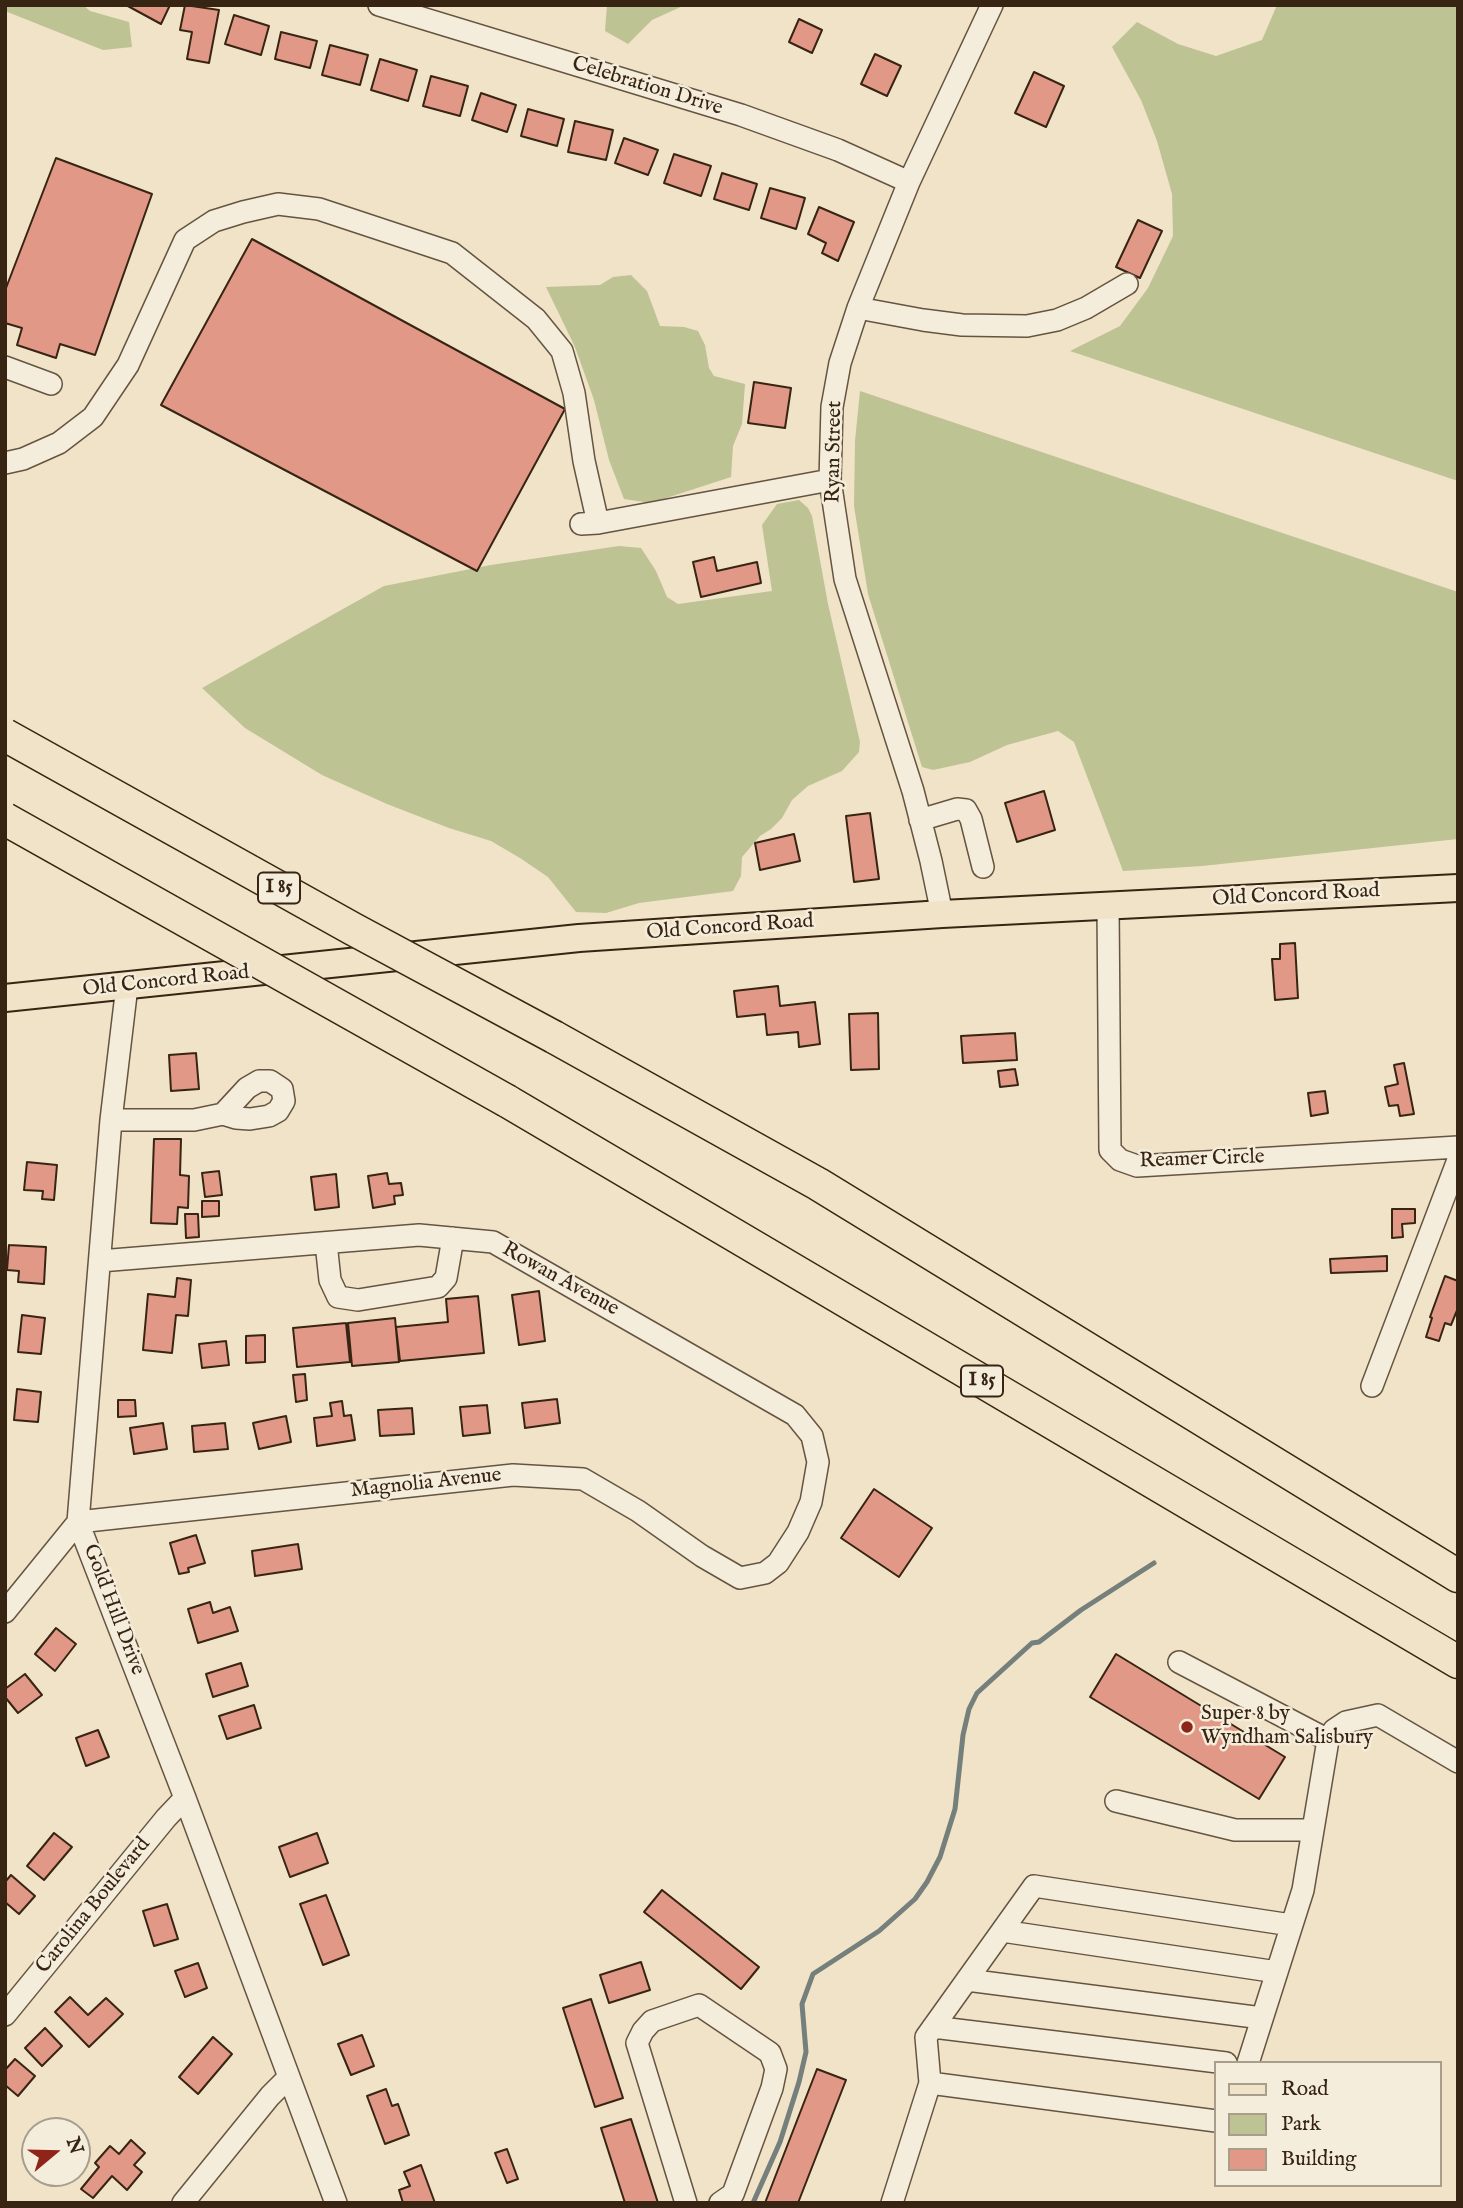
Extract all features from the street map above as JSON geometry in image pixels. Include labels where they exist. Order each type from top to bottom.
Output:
[{"type":"highway","name":"I 85","points":[[5,735],[818,1184],[1458,1576]]},
{"type":"highway","name":"I 85","points":[[5,819],[507,1101],[1458,1662]]},
{"type":"main road","name":"Old Concord Road","points":[[5,998],[579,938],[1108,905],[1458,888]]},
{"type":"street","name":"Celebration Drive","points":[[379,5],[424,12],[741,115],[838,150],[909,182]]},
{"type":"street","name":"Ryan Street","points":[[942,915],[932,861],[845,579],[830,481],[832,407],[841,363],[858,308],[909,182],[992,5]]},
{"type":"street","points":[[5,463],[23,459],[59,443],[93,417],[128,365],[185,240],[214,220],[278,204],[319,208],[452,253],[536,320],[562,351],[574,393],[584,461],[589,523],[830,481]]},
{"type":"street","points":[[858,308],[962,325],[1027,326],[1057,320],[1086,308],[1128,284]]},
{"type":"street","points":[[5,367],[51,384]]},
{"type":"street","points":[[920,820],[957,809],[966,810],[971,819],[983,867]]},
{"type":"street","name":"Reamer Circle","points":[[1108,905],[1110,1150],[1120,1160],[1137,1166],[1458,1147]]},
{"type":"street","name":"Gold Hill Drive","points":[[127,986],[111,1120],[78,1522],[185,1798],[336,2203]]},
{"type":"street","points":[[111,1120],[194,1121],[223,1114]]},
{"type":"street","points":[[1372,1386],[1458,1160]]},
{"type":"street","name":"Rowan Avenue","points":[[100,1261],[419,1235],[493,1242],[794,1415],[813,1436],[818,1461],[811,1502],[798,1532],[778,1563],[765,1573],[746,1576]]},
{"type":"street","points":[[326,1243],[330,1280],[338,1297],[358,1300],[438,1287],[446,1278],[453,1238]]},
{"type":"street","name":"Magnolia Avenue","points":[[78,1522],[513,1475],[583,1479],[638,1511],[702,1556],[740,1578],[746,1576]]},
{"type":"street","points":[[5,1612],[78,1522]]},
{"type":"street","points":[[1179,1662],[1328,1740]]},
{"type":"street","points":[[1249,2061],[1303,1890],[1328,1740],[1334,1730],[1346,1722],[1378,1715],[1458,1762]]},
{"type":"street","name":"Carolina Boulevard","points":[[5,2015],[185,1798]]},
{"type":"street","points":[[1116,1801],[1235,1830],[1313,1830]]},
{"type":"street","points":[[892,2203],[930,2083],[926,2036],[1034,1886],[1292,1925]]},
{"type":"street","points":[[1002,1931],[1277,1972]]},
{"type":"street","points":[[967,1980],[1262,2018]]},
{"type":"street","points":[[686,2203],[637,2043],[652,2021],[699,2005],[770,2053],[776,2069],[733,2194],[720,2203]]},
{"type":"street","points":[[933,2027],[1214,2062]]},
{"type":"street","points":[[183,2203],[270,2095],[289,2077]]},
{"type":"street","points":[[930,2083],[1214,2121]]},
{"type":"green space","points":[[5,5],[83,5],[90,11],[129,22],[132,47],[103,50],[5,11]]},
{"type":"green space","points":[[607,5],[685,5],[652,20],[628,44],[605,31]]},
{"type":"green space","points":[[1277,5],[1458,5],[1458,481],[1070,351],[1120,326],[1148,288],[1173,236],[1172,194],[1157,141],[1141,100],[1112,47],[1137,22],[1178,44],[1216,56],[1262,40]]},
{"type":"green space","points":[[631,275],[647,291],[660,326],[684,327],[698,331],[714,376],[745,384],[742,424],[733,446],[731,477],[651,503],[624,499],[609,460],[594,400],[575,347],[546,287],[600,285],[613,277]]},
{"type":"green space","points":[[860,391],[1458,592],[1458,839],[1202,866],[1123,871],[1074,742],[1058,731],[1007,745],[970,762],[933,770],[922,767],[868,594],[854,506],[855,441]]},
{"type":"green space","points":[[799,500],[812,516],[828,604],[860,742],[859,752],[842,771],[808,786],[792,800],[782,818],[760,836],[742,857],[741,876],[733,891],[639,903],[606,913],[576,912],[548,877],[520,858],[491,841],[387,804],[322,775],[245,728],[202,688],[384,586],[491,565],[619,546],[641,548],[656,571],[667,597],[678,604],[772,591],[762,525],[777,504]]},
{"type":"building","points":[[126,5],[170,5],[161,24]]},
{"type":"building","points":[[185,5],[219,10],[209,63],[187,59],[192,32],[180,30]]},
{"type":"building","points":[[234,15],[269,26],[261,55],[225,44]]},
{"type":"building","points":[[799,19],[822,30],[812,53],[789,42]]},
{"type":"building","points":[[281,32],[317,41],[310,68],[275,59]]},
{"type":"building","points":[[330,45],[368,55],[360,85],[322,75]]},
{"type":"building","points":[[875,54],[901,66],[887,96],[861,84]]},
{"type":"building","points":[[380,59],[417,70],[408,101],[371,90]]},
{"type":"building","points":[[1034,72],[1064,86],[1046,127],[1015,113]]},
{"type":"building","points":[[431,76],[468,86],[460,116],[423,106]]},
{"type":"building","points":[[481,93],[516,105],[507,132],[472,120]]},
{"type":"building","points":[[528,109],[564,119],[557,146],[521,136]]},
{"type":"building","points":[[575,121],[613,130],[606,160],[568,152]]},
{"type":"building","points":[[624,138],[658,150],[648,175],[615,163]]},
{"type":"building","points":[[674,154],[711,166],[701,196],[664,183]]},
{"type":"building","points":[[56,158],[152,194],[95,355],[60,344],[56,358],[17,345],[22,328],[5,323],[6,288]]},
{"type":"building","points":[[722,173],[757,184],[749,210],[714,199]]},
{"type":"building","points":[[770,188],[805,198],[796,229],[761,218]]},
{"type":"building","points":[[819,207],[854,222],[838,261],[822,253],[826,243],[808,234]]},
{"type":"building","points":[[1138,220],[1162,231],[1140,278],[1116,267]]},
{"type":"building","points":[[252,239],[565,409],[477,571],[161,405]]},
{"type":"building","points":[[754,382],[791,388],[785,428],[748,423]]},
{"type":"building","points":[[714,557],[717,571],[757,562],[761,583],[701,597],[693,562]]},
{"type":"building","points":[[1044,791],[1055,830],[1017,842],[1005,803]]},
{"type":"building","points":[[870,813],[879,879],[854,882],[846,816]]},
{"type":"building","points":[[794,834],[800,861],[760,870],[755,843]]},
{"type":"building","points":[[1295,943],[1298,998],[1275,1000],[1272,959],[1280,959],[1280,944]]},
{"type":"building","points":[[778,986],[780,1006],[815,1002],[820,1044],[799,1047],[798,1032],[767,1035],[765,1014],[737,1017],[734,991]]},
{"type":"building","points":[[878,1013],[879,1069],[851,1070],[849,1014]]},
{"type":"building","points":[[1015,1033],[1017,1060],[963,1063],[961,1036]]},
{"type":"building","points":[[196,1053],[199,1089],[171,1091],[169,1055]]},
{"type":"building","points":[[1404,1063],[1414,1114],[1400,1116],[1398,1105],[1389,1106],[1385,1087],[1398,1084],[1394,1065]]},
{"type":"building","points":[[1015,1069],[1018,1085],[1000,1087],[998,1071]]},
{"type":"building","points":[[1325,1091],[1328,1113],[1311,1116],[1308,1093]]},
{"type":"building","points":[[154,1139],[181,1139],[180,1175],[189,1176],[188,1208],[178,1207],[177,1224],[151,1223]]},
{"type":"building","points":[[27,1162],[57,1165],[54,1200],[42,1199],[43,1191],[24,1190]]},
{"type":"building","points":[[219,1171],[222,1195],[205,1197],[202,1173]]},
{"type":"building","points":[[387,1173],[389,1184],[401,1183],[403,1195],[394,1196],[395,1204],[373,1208],[368,1176]]},
{"type":"building","points":[[336,1174],[339,1207],[315,1210],[311,1177]]},
{"type":"building","points":[[202,1201],[219,1201],[219,1216],[202,1217]]},
{"type":"building","points":[[1392,1209],[1415,1209],[1415,1223],[1402,1224],[1403,1237],[1392,1238]]},
{"type":"building","points":[[185,1214],[198,1214],[199,1237],[186,1238]]},
{"type":"building","points":[[9,1245],[46,1247],[44,1284],[18,1282],[19,1271],[7,1270]]},
{"type":"building","points":[[1387,1256],[1387,1271],[1331,1273],[1330,1259]]},
{"type":"building","points":[[1445,1276],[1458,1281],[1458,1308],[1451,1325],[1445,1323],[1439,1341],[1426,1337],[1432,1318],[1430,1317]]},
{"type":"building","points":[[177,1278],[191,1280],[188,1316],[176,1315],[172,1353],[143,1350],[148,1294],[175,1297]]},
{"type":"building","points":[[539,1291],[545,1341],[519,1345],[512,1295]]},
{"type":"building","points":[[478,1296],[484,1353],[400,1361],[396,1327],[448,1322],[446,1299]]},
{"type":"building","points":[[22,1315],[45,1318],[41,1354],[18,1352]]},
{"type":"building","points":[[395,1318],[399,1362],[352,1366],[348,1323]]},
{"type":"building","points":[[346,1323],[350,1362],[297,1367],[293,1328]]},
{"type":"building","points":[[265,1335],[265,1362],[246,1363],[246,1336]]},
{"type":"building","points":[[226,1341],[229,1365],[202,1368],[199,1344]]},
{"type":"building","points":[[305,1374],[307,1400],[296,1402],[293,1375]]},
{"type":"building","points":[[17,1389],[41,1392],[38,1422],[14,1420]]},
{"type":"building","points":[[557,1399],[560,1423],[525,1428],[522,1403]]},
{"type":"building","points":[[118,1400],[135,1400],[136,1416],[118,1417]]},
{"type":"building","points":[[342,1401],[344,1416],[351,1415],[355,1440],[317,1446],[314,1418],[332,1416],[330,1403]]},
{"type":"building","points":[[487,1405],[490,1433],[463,1436],[460,1407]]},
{"type":"building","points":[[412,1408],[414,1434],[380,1436],[378,1410]]},
{"type":"building","points":[[286,1416],[291,1442],[259,1449],[253,1423]]},
{"type":"building","points":[[163,1423],[167,1449],[134,1454],[130,1428]]},
{"type":"building","points":[[225,1423],[228,1449],[194,1452],[192,1426]]},
{"type":"building","points":[[874,1489],[932,1528],[899,1577],[841,1538]]},
{"type":"building","points":[[196,1535],[205,1563],[179,1574],[170,1543]]},
{"type":"building","points":[[298,1544],[302,1569],[255,1576],[252,1551]]},
{"type":"building","points":[[210,1602],[213,1613],[230,1607],[238,1631],[198,1643],[188,1609]]},
{"type":"building","points":[[56,1628],[76,1644],[55,1671],[35,1654]]},
{"type":"building","name":"Super 8 by Wyndham Salisbury","points":[[1116,1654],[1285,1757],[1259,1799],[1090,1697]]},
{"type":"building","points":[[241,1663],[248,1686],[213,1697],[206,1674]]},
{"type":"building","points":[[25,1674],[42,1695],[18,1713],[5,1697],[5,1689]]},
{"type":"building","points":[[254,1705],[261,1728],[227,1739],[219,1716]]},
{"type":"building","points":[[98,1730],[109,1757],[86,1766],[76,1738]]},
{"type":"building","points":[[54,1833],[72,1847],[44,1880],[27,1866]]},
{"type":"building","points":[[317,1833],[328,1863],[290,1877],[279,1847]]},
{"type":"building","points":[[11,1875],[35,1896],[19,1914],[5,1902],[5,1882]]},
{"type":"building","points":[[662,1890],[759,1967],[741,1989],[644,1912]]},
{"type":"building","points":[[326,1895],[349,1955],[323,1965],[300,1904]]},
{"type":"building","points":[[167,1904],[178,1939],[154,1946],[143,1911]]},
{"type":"building","points":[[641,1962],[650,1990],[609,2003],[600,1975]]},
{"type":"building","points":[[198,1963],[207,1988],[185,1997],[175,1971]]},
{"type":"building","points":[[70,1997],[88,2015],[106,1998],[123,2014],[89,2047],[55,2012]]},
{"type":"building","points":[[591,1999],[623,2098],[595,2107],[563,2008]]},
{"type":"building","points":[[45,2028],[62,2046],[42,2066],[25,2048]]},
{"type":"building","points":[[362,2035],[374,2066],[351,2075],[338,2044]]},
{"type":"building","points":[[213,2037],[232,2054],[198,2094],[179,2077]]},
{"type":"building","points":[[15,2059],[35,2076],[18,2096],[5,2085],[5,2070]]},
{"type":"building","points":[[817,2069],[846,2080],[798,2203],[765,2203]]},
{"type":"building","points":[[386,2089],[392,2106],[398,2104],[409,2135],[385,2144],[367,2096]]},
{"type":"building","points":[[631,2119],[658,2203],[625,2203],[601,2128]]},
{"type":"building","points":[[131,2140],[145,2153],[134,2165],[142,2172],[127,2190],[112,2176],[93,2198],[81,2189],[91,2187],[91,2177],[99,2167],[95,2163],[110,2146],[119,2154]]},
{"type":"building","points":[[507,2149],[518,2179],[507,2183],[495,2153]]},
{"type":"building","points":[[421,2165],[435,2203],[403,2203],[399,2190],[410,2186],[404,2172]]},
{"type":"waterway","points":[[753,2203],[780,2142],[799,2082],[806,2052],[802,2004],[813,1974],[879,1931],[915,1899],[927,1882],[940,1857],[955,1809],[963,1735],[969,1709],[977,1693],[1032,1643],[1039,1642],[1081,1610],[1154,1563]]},
{"type":"place","name":"Super 8 by Wyndham Salisbury","points":[[1187,1727]]}]
